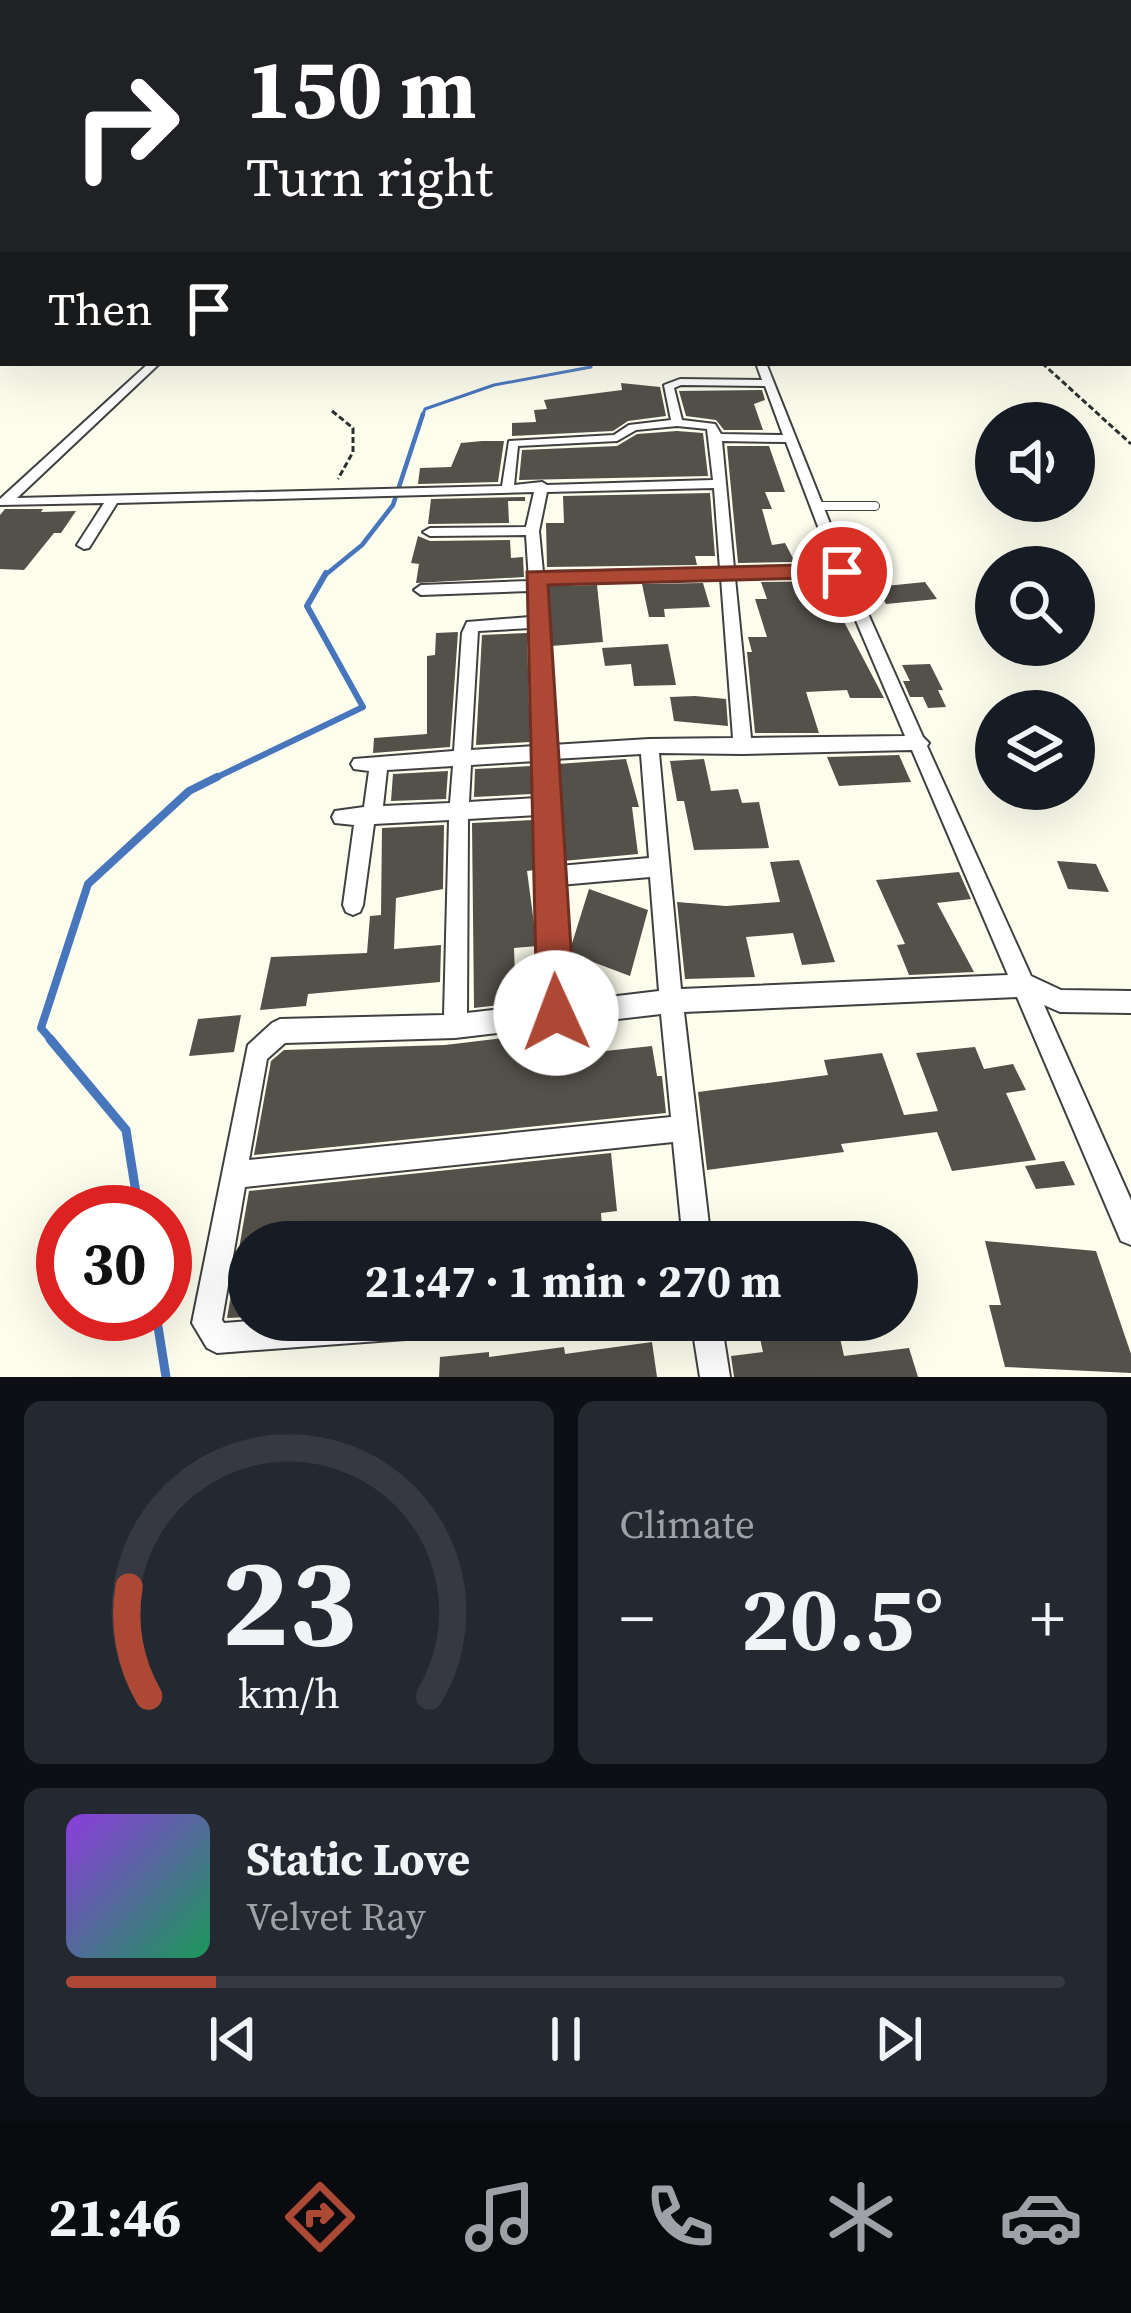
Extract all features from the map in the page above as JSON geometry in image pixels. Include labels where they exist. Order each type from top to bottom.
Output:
[{"type":"street","points":[[3,504],[152,366]]},
{"type":"street","points":[[762,366],[842,572],[1131,1231]]},
{"type":"street","points":[[677,423],[668,391],[672,383],[770,383]]},
{"type":"street","points":[[508,485],[513,443],[617,438],[633,427],[677,423],[711,426],[716,437],[716,484],[743,747]]},
{"type":"street","points":[[716,437],[792,440]]},
{"type":"street","points":[[3,504],[508,485],[716,484]]},
{"type":"street","points":[[542,486],[532,531],[547,754],[556,1013]]},
{"type":"street","points":[[84,545],[115,498]]},
{"type":"street","points":[[430,532],[532,531]]},
{"type":"street","points":[[421,590],[842,572]]},
{"type":"street","points":[[455,1026],[460,810],[472,626],[538,622]]},
{"type":"street","points":[[353,905],[368,816],[369,764],[650,746],[920,742]]},
{"type":"street","points":[[650,746],[657,867],[695,1221]]},
{"type":"street","points":[[342,818],[547,806]]},
{"type":"street","points":[[552,876],[657,867]]},
{"type":"street","points":[[228,1337],[218,1338],[207,1323],[256,1053],[280,1031],[455,1026],[671,1000],[1025,985],[1060,1001],[1131,1002]]},
{"type":"street","points":[[235,1175],[685,1128]]},
{"type":"street","points":[[709,1341],[715,1377]]},
{"type":"lane","points":[[817,506],[875,506]]},
{"type":"path","points":[[1045,366],[1131,444]]},
{"type":"path","points":[[332,412],[352,428],[353,452],[332,491]]},
{"type":"building","points":[[621,383],[660,387],[666,416],[628,421],[613,431],[512,436],[512,423],[536,422],[534,410],[547,409],[544,400],[622,390]]},
{"type":"building","points":[[762,390],[765,400],[754,404],[763,430],[724,430],[716,420],[686,416],[679,391]]},
{"type":"building","points":[[703,433],[708,476],[519,480],[522,450],[617,446],[637,434]]},
{"type":"building","points":[[504,441],[498,482],[418,484],[420,468],[451,467],[461,443]]},
{"type":"building","points":[[727,446],[769,446],[785,492],[765,492],[772,509],[762,509],[772,545],[785,543],[795,562],[738,563]]},
{"type":"building","points":[[710,493],[715,556],[695,556],[697,565],[547,567],[546,523],[564,523],[563,496]]},
{"type":"building","points":[[525,497],[525,501],[508,501],[509,523],[428,524],[431,499]]},
{"type":"building","points":[[5,509],[76,511],[24,570],[0,569],[0,515]]},
{"type":"building","points":[[418,536],[430,541],[510,540],[511,558],[523,557],[524,577],[416,583],[419,564],[411,563]]},
{"type":"building","points":[[834,581],[847,618],[842,618],[884,698],[850,698],[847,690],[806,692],[819,733],[755,733],[747,652],[752,652],[748,637],[767,637],[755,599],[767,599],[761,582]]},
{"type":"building","points":[[925,582],[937,599],[886,604],[876,587]]},
{"type":"building","points":[[703,583],[710,607],[664,609],[665,617],[649,617],[642,584]]},
{"type":"building","points":[[597,585],[603,642],[551,646],[548,586]]},
{"type":"building","points":[[458,632],[450,747],[373,753],[374,738],[427,734],[427,656],[435,655],[436,633]]},
{"type":"building","points":[[527,633],[530,742],[476,745],[482,635]]},
{"type":"building","points":[[668,644],[676,685],[634,686],[631,664],[605,666],[602,648]]},
{"type":"building","points":[[930,664],[946,707],[928,708],[923,697],[910,697],[903,681],[910,681],[902,665]]},
{"type":"building","points":[[670,697],[726,699],[728,726],[674,721]]},
{"type":"building","points":[[899,755],[911,782],[839,786],[827,757]]},
{"type":"building","points":[[626,759],[639,807],[632,807],[638,854],[563,861],[558,764]]},
{"type":"building","points":[[704,759],[711,791],[738,789],[742,803],[759,802],[769,848],[694,850],[684,801],[677,801],[670,761]]},
{"type":"building","points":[[531,766],[532,794],[474,797],[475,769]]},
{"type":"building","points":[[448,771],[446,799],[391,801],[393,774]]},
{"type":"building","points":[[533,820],[535,870],[527,871],[537,946],[514,948],[516,1003],[474,1008],[472,823]]},
{"type":"building","points":[[444,825],[443,889],[396,898],[394,949],[441,945],[440,982],[308,994],[306,1006],[260,1010],[271,957],[367,953],[370,916],[381,915],[382,828]]},
{"type":"building","points":[[799,860],[835,962],[802,965],[793,933],[746,937],[755,977],[685,979],[677,902],[726,906],[780,902],[770,862]]},
{"type":"building","points":[[1057,861],[1096,864],[1109,892],[1068,889]]},
{"type":"building","points":[[959,872],[971,899],[937,903],[974,972],[909,975],[897,945],[905,944],[876,880]]},
{"type":"building","points":[[589,889],[648,910],[630,976],[569,953]]},
{"type":"building","points":[[241,1015],[234,1052],[189,1056],[198,1019]]},
{"type":"building","points":[[594,1027],[596,1052],[652,1046],[657,1076],[662,1076],[666,1113],[254,1155],[271,1061],[284,1050],[445,1045]]},
{"type":"building","points":[[975,1047],[984,1069],[1013,1064],[1026,1090],[1006,1093],[1036,1160],[952,1171],[937,1132],[841,1144],[844,1152],[707,1170],[698,1092],[828,1075],[824,1060],[882,1053],[904,1115],[938,1111],[916,1053]]},
{"type":"building","points":[[611,1153],[617,1211],[601,1213],[602,1221],[244,1221],[249,1191]]},
{"type":"building","points":[[1064,1161],[1075,1185],[1036,1189],[1025,1166]]},
{"type":"building","points":[[985,1241],[1096,1251],[1131,1354],[1131,1373],[1005,1367],[989,1305],[1001,1305]]},
{"type":"building","points":[[761,1341],[841,1341],[844,1356],[909,1348],[918,1377],[734,1377],[731,1356],[763,1352]]},
{"type":"building","points":[[652,1342],[657,1377],[439,1377],[440,1357],[489,1352],[489,1357],[564,1347],[565,1354]]},
{"type":"waterway","points":[[422,417],[425,409],[494,385],[591,366]]},
{"type":"waterway","points":[[325,576],[362,545],[393,505],[422,417]]},
{"type":"waterway","points":[[211,780],[363,707],[307,606],[325,576]]},
{"type":"waterway","points":[[211,780],[217,777]]},
{"type":"waterway","points":[[53,1042],[41,1028],[88,884],[189,791],[211,780]]},
{"type":"waterway","points":[[50,1039],[126,1130],[135,1185]]},
{"type":"waterway","points":[[160,1341],[166,1377]]},
{"type":"route","points":[[556,1013],[536,577],[842,572]]}]
